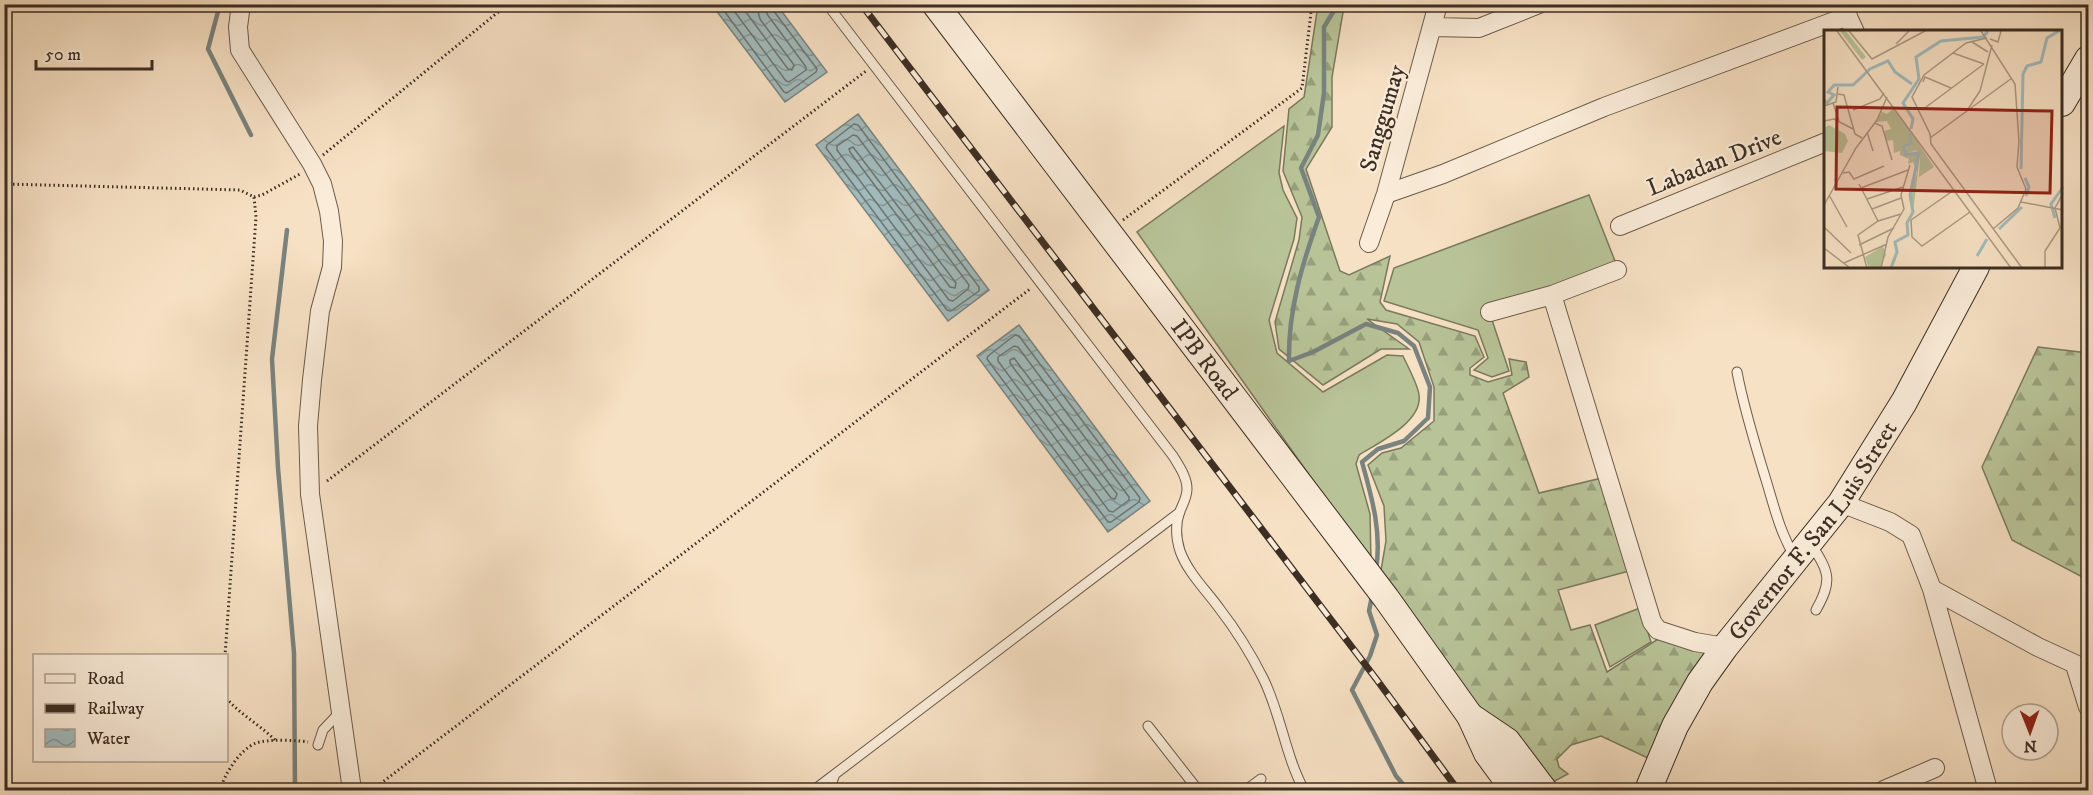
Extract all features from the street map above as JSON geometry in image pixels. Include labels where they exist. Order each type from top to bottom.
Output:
[{"type":"street","points":[[241,4],[238,27],[240,50],[312,164],[322,184],[329,210],[333,241],[332,267],[320,311],[312,380],[308,426],[310,494],[352,790]]},
{"type":"street","name":"Sanggumay","points":[[1369,243],[1386,194],[1438,4]]},
{"type":"street","points":[[1433,27],[1479,28],[1539,4]]},
{"type":"street","name":"IPB Road","points":[[941,9],[1106,232],[1386,598],[1470,716],[1487,753],[1514,790]]},
{"type":"street","points":[[1386,194],[1443,174],[1604,108],[1848,17]]},
{"type":"street","points":[[2063,100],[2087,68]]},
{"type":"street","name":"Labadan Drive","points":[[1620,226],[1824,143]]},
{"type":"street","name":"Governor F. San Luis Street","points":[[1648,790],[1680,717],[1700,682],[1725,647],[1841,503],[1904,402],[1975,268]]},
{"type":"street","points":[[1490,312],[1552,295],[1617,270]]},
{"type":"street","points":[[1552,295],[1652,622],[1658,630],[1695,642],[1725,647]]},
{"type":"street","points":[[1841,503],[1890,522],[1911,535],[1932,589],[1988,790]]},
{"type":"street","points":[[1932,589],[2082,668],[2088,707]]},
{"type":"street","name":"IPB Road","points":[[1470,716],[1507,741],[1544,790]]},
{"type":"street","points":[[1884,790],[1935,768]]},
{"type":"lane","points":[[827,4],[1178,465],[1187,488],[1176,522],[1176,538],[1181,553],[1190,572],[1220,608],[1244,644],[1264,680],[1278,717],[1291,764],[1304,790]]},
{"type":"lane","points":[[1737,372],[1744,407],[1785,542],[1820,557],[1828,580],[1827,592],[1816,610]]},
{"type":"lane","points":[[814,790],[1180,512]]},
{"type":"lane","points":[[314,744],[341,710]]},
{"type":"lane","points":[[1148,726],[1198,790]]},
{"type":"lane","points":[[829,790],[835,774]]},
{"type":"lane","points":[[1246,790],[1261,779]]},
{"type":"path","points":[[312,164],[508,4]]},
{"type":"path","points":[[1106,232],[1302,88],[1312,4]]},
{"type":"path","points":[[310,494],[874,65]]},
{"type":"path","points":[[4,184],[240,190],[254,197],[298,176]]},
{"type":"path","points":[[225,654],[256,217],[254,197]]},
{"type":"path","points":[[380,784],[1038,282]]},
{"type":"path","points":[[228,700],[275,741]]},
{"type":"path","points":[[220,790],[232,766],[244,751],[256,743],[292,739],[314,744]]},
{"type":"green space","points":[[1318,5],[1348,5],[1343,12],[1332,77],[1332,127],[1306,169],[1340,271],[1349,275],[1390,256],[1380,302],[1386,310],[1475,336],[1484,357],[1470,368],[1470,375],[1488,382],[1512,375],[1509,359],[1526,362],[1529,377],[1503,393],[1539,493],[1602,478],[1633,570],[1558,590],[1571,630],[1590,625],[1607,672],[1658,639],[1712,654],[1648,758],[1601,736],[1571,745],[1557,759],[1559,767],[1568,774],[1549,784],[1473,710],[1379,582],[1386,541],[1384,506],[1368,465],[1382,453],[1401,448],[1434,421],[1434,387],[1419,342],[1397,324],[1367,319],[1409,349],[1381,349],[1323,385],[1279,349],[1275,322],[1299,240],[1302,217],[1283,171],[1289,109],[1304,97]]},
{"type":"green space","points":[[1284,126],[1279,173],[1283,190],[1297,218],[1294,239],[1269,320],[1277,353],[1323,392],[1387,355],[1403,356],[1419,395],[1418,405],[1407,423],[1359,455],[1356,464],[1370,514],[1371,562],[1137,232]]},
{"type":"green space","points":[[1589,195],[1617,266],[1488,308],[1509,371],[1492,377],[1474,370],[1488,358],[1478,330],[1384,301],[1394,268]]},
{"type":"green space","points":[[2038,347],[2088,353],[2088,580],[2012,540],[1982,467]]},
{"type":"green space","points":[[1640,608],[1651,642],[1610,667],[1595,625]]},
{"type":"water","points":[[712,5],[777,5],[827,72],[785,102]]},
{"type":"water","points":[[858,114],[989,290],[948,321],[816,145]]},
{"type":"water","points":[[1019,325],[1150,501],[1108,532],[977,356]]},
{"type":"waterway","points":[[220,4],[208,49],[251,135]]},
{"type":"waterway","points":[[1338,4],[1324,27],[1324,93],[1318,135],[1301,168],[1319,217],[1297,288],[1289,342],[1289,361],[1313,352],[1366,324],[1398,333],[1414,346],[1430,387],[1428,418],[1404,441],[1378,449],[1362,462],[1377,529],[1376,570]]},
{"type":"waterway","points":[[287,230],[272,359],[278,468],[294,653],[295,790]]},
{"type":"waterway","points":[[1372,596],[1369,611],[1377,635],[1370,656],[1352,690],[1396,776],[1408,790]]},
{"type":"railway","points":[[861,4],[1377,680],[1458,790]]}]
